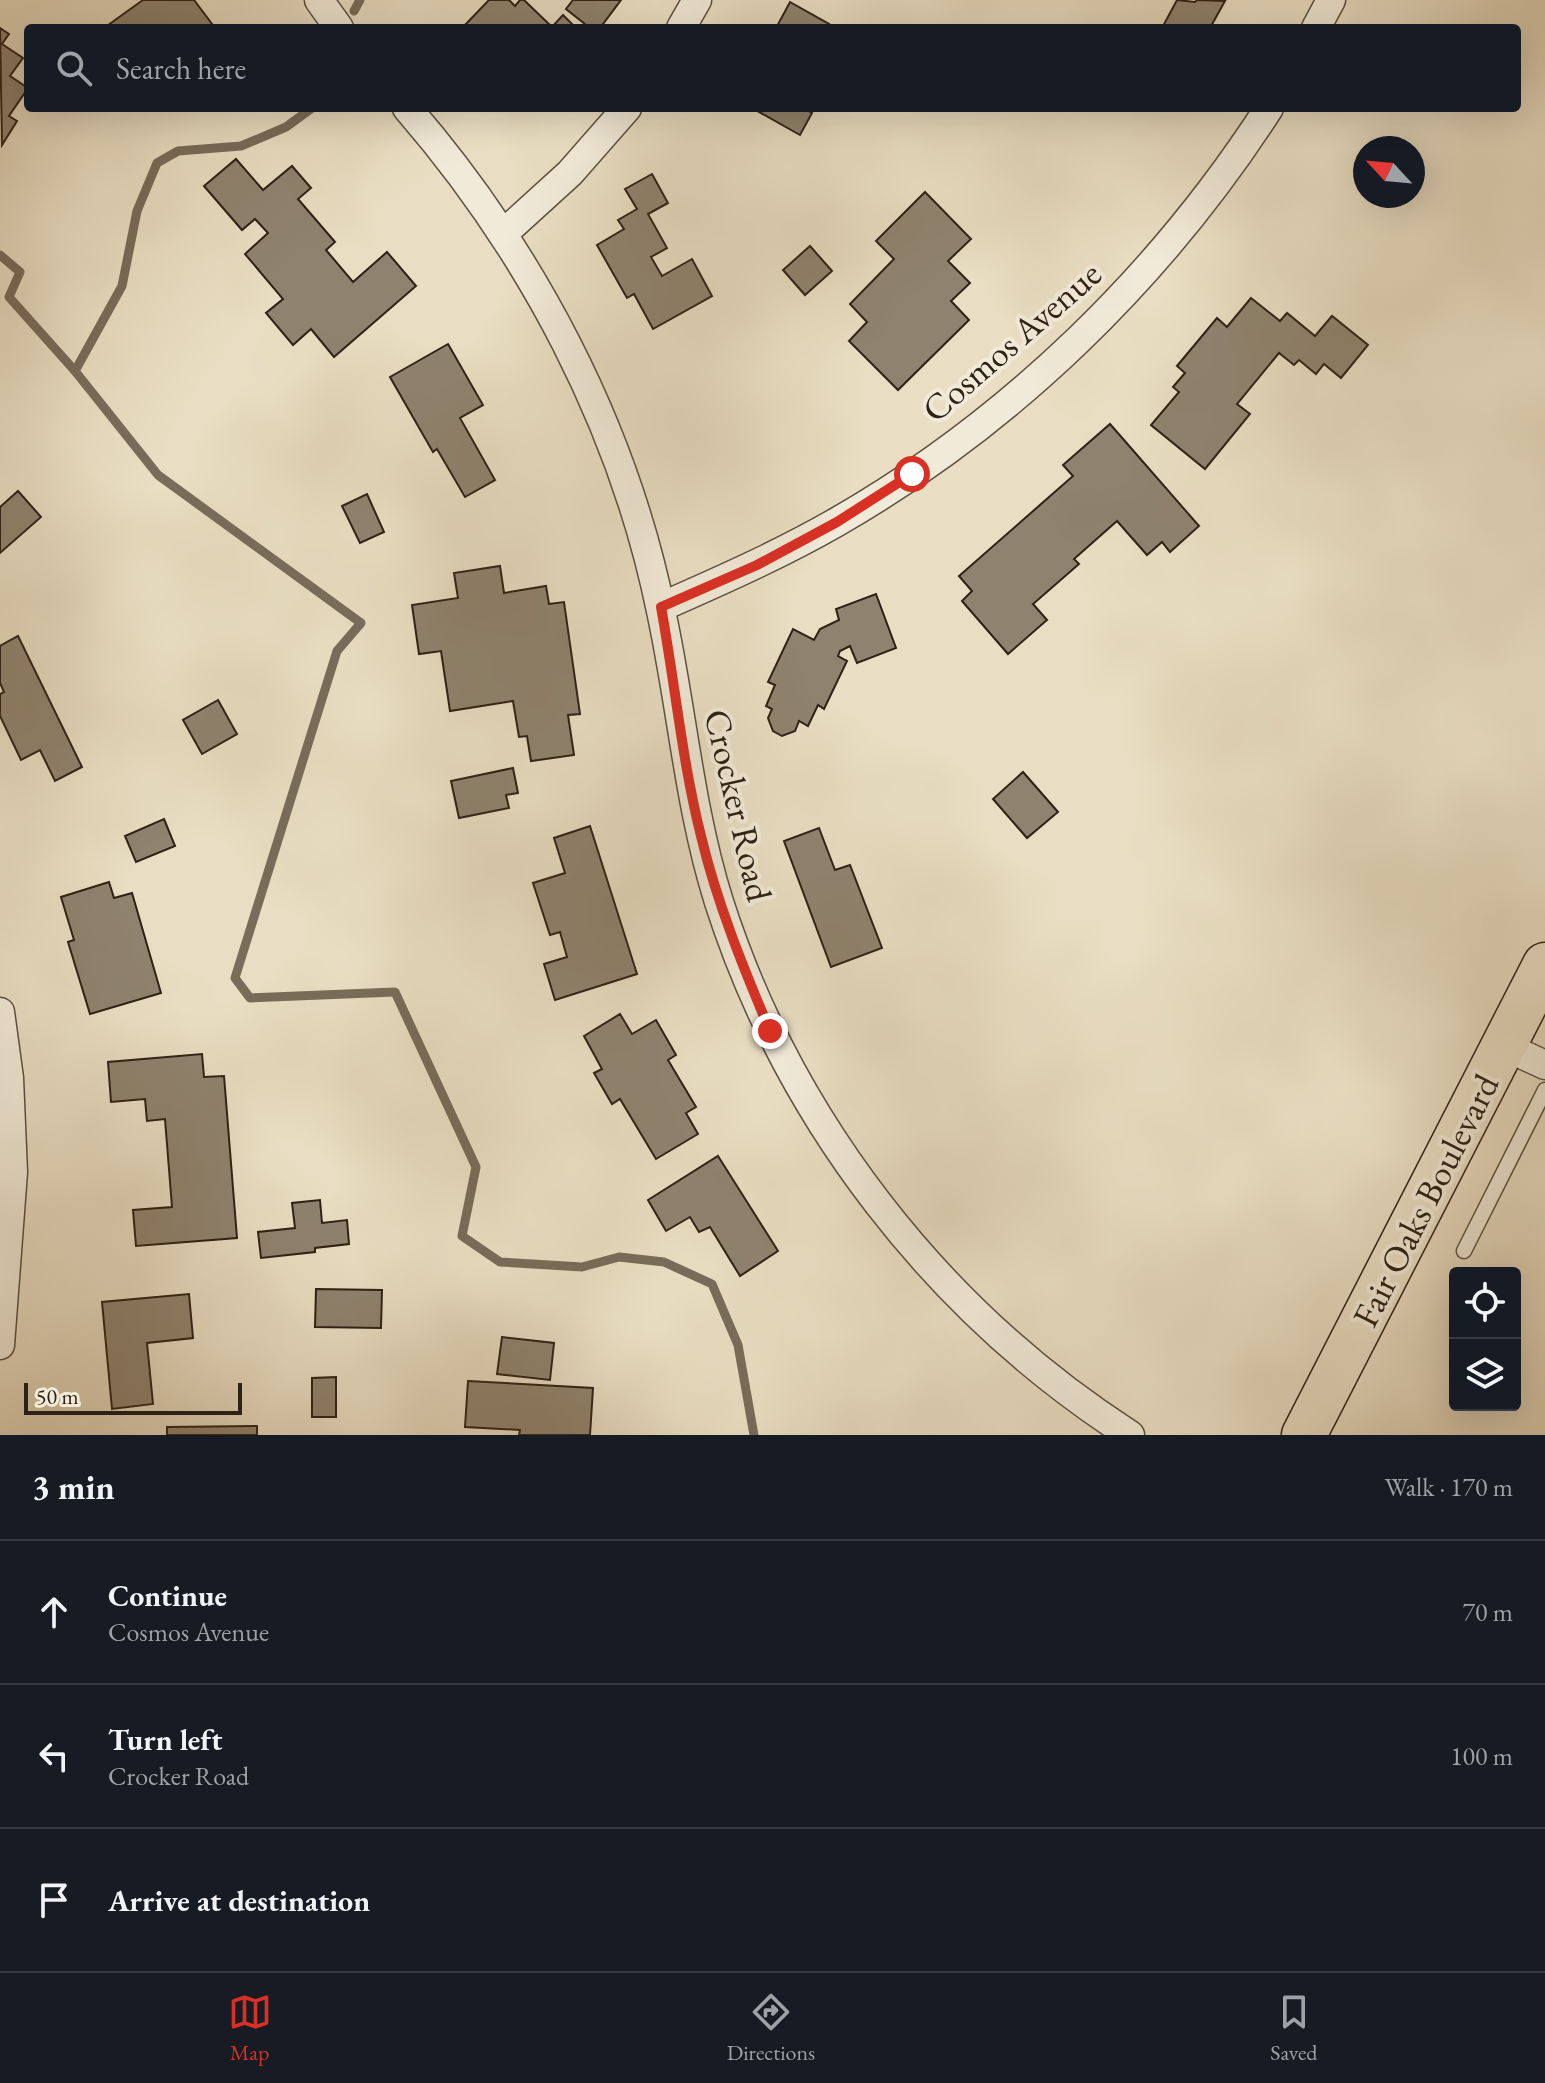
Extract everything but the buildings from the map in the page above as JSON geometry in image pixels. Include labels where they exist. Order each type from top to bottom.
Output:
[{"type":"main road","name":"Fair Oaks Boulevard","points":[[1304,1435],[1545,965]]},
{"type":"street","points":[[319,0],[336,24]]},
{"type":"street","points":[[1318,24],[1331,0]]},
{"type":"street","points":[[683,24],[696,1]]},
{"type":"street","name":"Crocker Road","points":[[410,112],[461,174],[503,234],[559,327],[592,397],[626,485],[661,607],[686,768],[719,902],[770,1031],[820,1122],[859,1180],[934,1271],[997,1334],[1050,1379],[1130,1435]]},
{"type":"street","points":[[503,234],[570,173],[623,112]]},
{"type":"street","name":"Cosmos Avenue","points":[[661,607],[757,565],[837,522],[912,474],[985,421],[1053,364],[1117,301],[1177,235],[1266,112]]},
{"type":"street","points":[[0,1012],[9,1078],[13,1172],[0,1345]]},
{"type":"street","points":[[1504,1046],[1545,1065]]},
{"type":"lane","points":[[1464,1251],[1545,1090]]},
{"type":"waterway","points":[[354,11],[360,0]]},
{"type":"waterway","points":[[75,371],[122,286],[137,211],[157,163],[178,151],[241,146],[286,127],[307,112]]},
{"type":"waterway","points":[[0,255],[20,272],[9,297],[75,371],[158,475],[361,623],[337,651],[235,978],[250,998],[395,992],[476,1167],[462,1236],[500,1262],[582,1267],[619,1257],[664,1262],[712,1284],[738,1345],[754,1435]]},
{"type":"route","points":[[770,1031],[719,902],[701,835],[686,768],[661,607],[757,565],[837,522],[912,474]]}]
